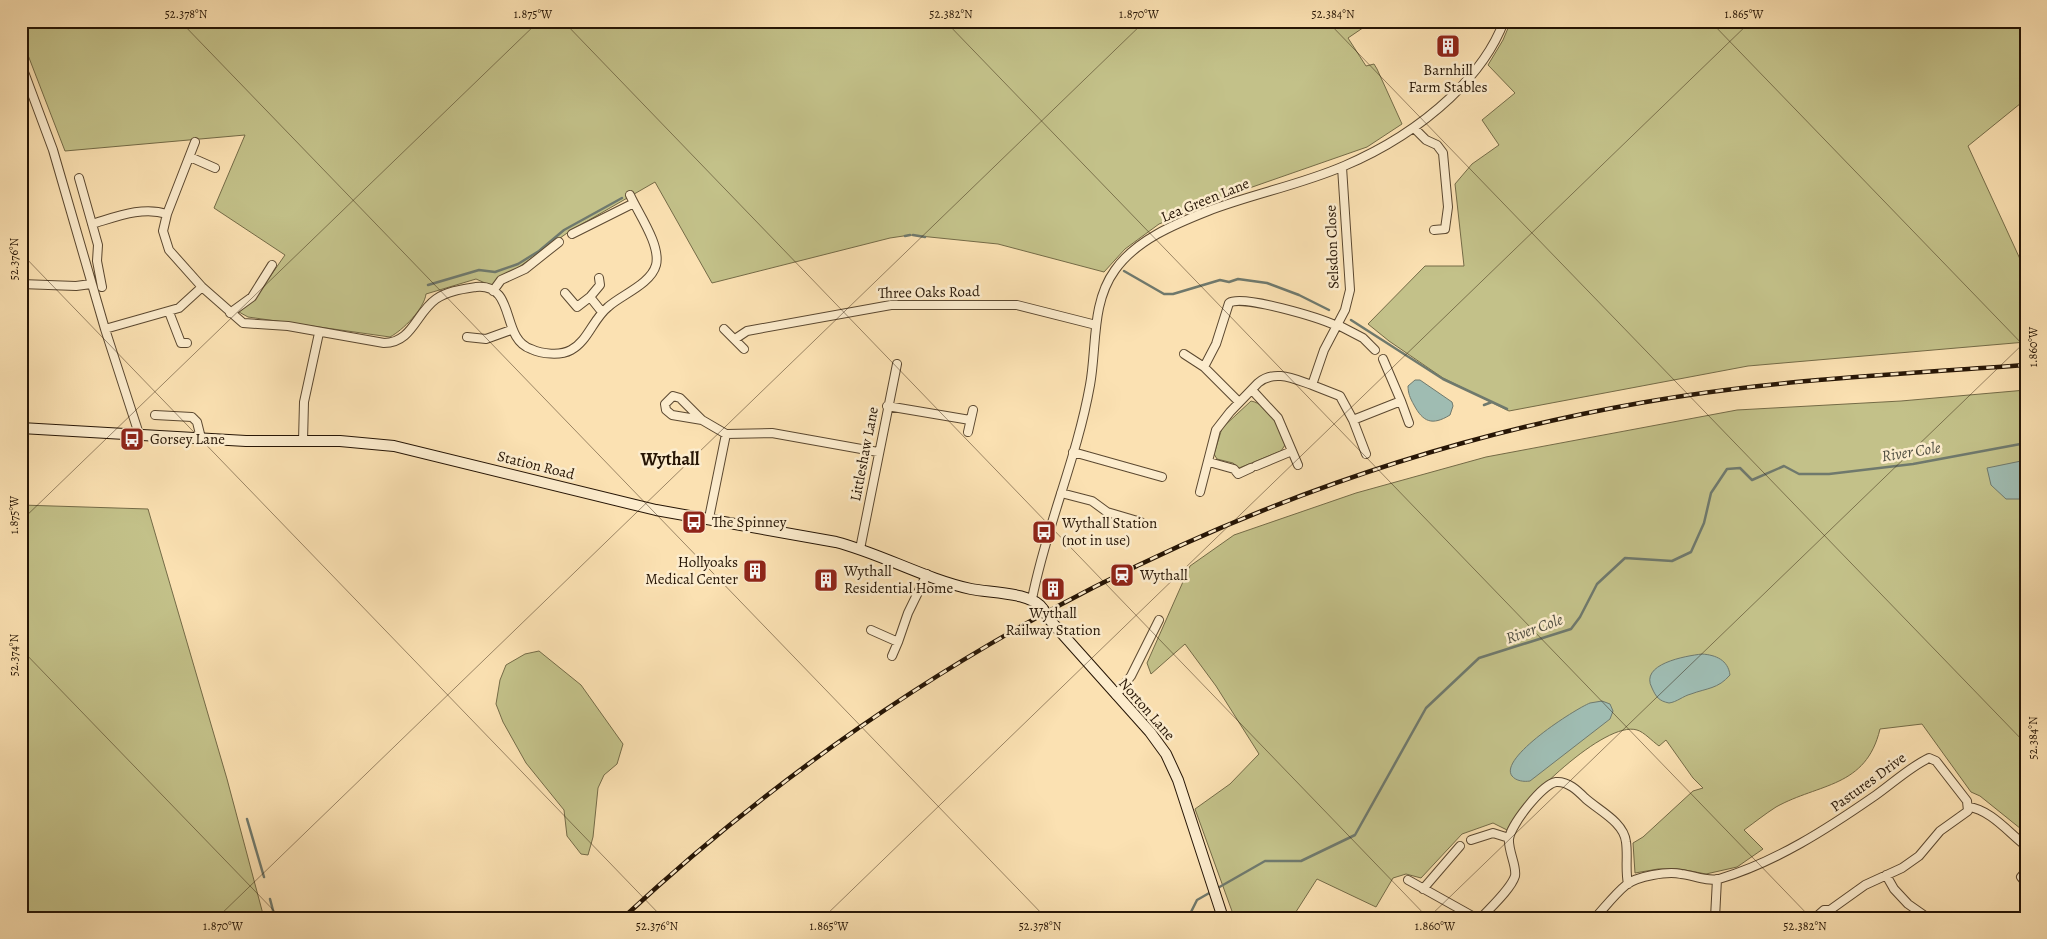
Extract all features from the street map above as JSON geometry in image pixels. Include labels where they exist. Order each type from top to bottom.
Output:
[{"type":"street","name":"Lea Green Lane","points":[[1032,599],[1090,385],[1096,325],[1103,294],[1109,279],[1124,259],[1141,245],[1173,226],[1202,213],[1342,167],[1381,149],[1415,129],[1458,90],[1476,70],[1499,36],[1504,21]]},
{"type":"street","points":[[21,64],[54,150],[104,328],[139,434]]},
{"type":"street","points":[[1415,129],[1426,140],[1437,145],[1443,153],[1448,207],[1445,229],[1434,230]]},
{"type":"street","points":[[195,142],[162,231],[169,250],[202,287],[230,313],[244,323],[288,326],[319,333],[393,343],[406,336],[435,299],[478,287],[493,291],[506,306],[511,330],[522,345],[531,349],[556,354],[567,352],[578,345],[602,312],[643,282],[652,273],[656,265],[655,246],[630,195]]},
{"type":"street","points":[[190,157],[215,168]]},
{"type":"street","name":"Selsdon Close","points":[[1312,385],[1324,350],[1344,310],[1350,282],[1342,167]]},
{"type":"street","points":[[79,178],[98,245],[98,261],[102,286]]},
{"type":"street","points":[[572,234],[634,204]]},
{"type":"street","points":[[92,224],[152,210],[167,214]]},
{"type":"street","points":[[493,291],[501,280],[524,269],[559,242]]},
{"type":"street","points":[[230,313],[252,297],[272,266]]},
{"type":"street","points":[[565,293],[577,306],[590,297],[600,285],[599,278]]},
{"type":"street","points":[[21,284],[76,286],[91,284]]},
{"type":"street","points":[[104,328],[169,312],[185,304],[202,287]]},
{"type":"street","points":[[590,297],[602,312]]},
{"type":"street","points":[[1204,367],[1216,344],[1227,307],[1238,299],[1270,305],[1326,321],[1363,338],[1375,350]]},
{"type":"street","name":"Three Oaks Road","points":[[735,339],[747,331],[891,304],[1017,305],[1096,325]]},
{"type":"street","points":[[169,312],[181,343],[187,343]]},
{"type":"street","points":[[724,329],[744,349]]},
{"type":"street","points":[[467,337],[486,339],[511,330]]},
{"type":"street","points":[[303,441],[304,402],[319,333]]},
{"type":"street","points":[[1184,354],[1204,367],[1239,402]]},
{"type":"street","points":[[1383,359],[1409,423]]},
{"type":"street","name":"Littleshaw Lane","points":[[860,549],[887,406],[897,364]]},
{"type":"street","points":[[1200,492],[1216,430],[1220,422],[1264,379],[1277,375],[1312,385],[1340,396],[1353,420],[1366,454]]},
{"type":"street","points":[[1252,390],[1278,418],[1298,465]]},
{"type":"street","points":[[702,420],[672,415],[666,410],[665,404],[673,396],[680,398],[702,420],[726,434],[772,433],[878,452]]},
{"type":"street","points":[[1353,420],[1401,401]]},
{"type":"street","points":[[887,406],[970,420]]},
{"type":"street","points":[[968,432],[973,410]]},
{"type":"street","points":[[155,415],[192,417],[197,422],[201,438]]},
{"type":"street","name":"Station Road","points":[[21,428],[246,441],[340,441],[394,446],[656,510],[708,518],[860,549],[969,589],[1032,599]]},
{"type":"street","points":[[708,518],[726,434]]},
{"type":"street","points":[[1209,462],[1234,469],[1238,474],[1292,451]]},
{"type":"street","points":[[1073,452],[1162,477]]},
{"type":"street","points":[[1061,493],[1092,501],[1107,512],[1141,522]]},
{"type":"street","points":[[892,656],[908,613],[927,574]]},
{"type":"street","name":"Norton Lane","points":[[1032,599],[1043,609],[1048,619],[1154,736],[1172,764],[1223,918]]},
{"type":"street","points":[[1116,695],[1130,677],[1159,620]]},
{"type":"street","points":[[871,630],[898,642]]},
{"type":"street","name":"Pastures Drive","points":[[1595,918],[1628,884],[1659,874],[1680,873],[1702,879],[1717,879],[1789,850],[1822,831],[1928,758],[1936,761],[1964,795],[1968,807]]},
{"type":"street","points":[[1481,918],[1512,883],[1515,874],[1509,852],[1509,838],[1513,824],[1545,788],[1555,782],[1566,783],[1611,818],[1621,829],[1626,841],[1625,867],[1628,884]]},
{"type":"street","points":[[1815,918],[1824,910],[1830,910],[1865,885],[1919,856],[1940,832],[1965,814],[1968,807],[1978,808],[2026,846]]},
{"type":"street","points":[[1471,840],[1493,833],[1509,838]]},
{"type":"street","points":[[1423,888],[1460,846]]},
{"type":"street","points":[[2026,871],[2020,877],[2026,883]]},
{"type":"street","points":[[1886,875],[1894,889],[1908,904],[1928,918]]},
{"type":"street","points":[[1715,918],[1717,879]]},
{"type":"street","points":[[1408,880],[1476,918]]},
{"type":"shaded area","points":[[21,21],[1373,21],[1348,38],[1366,66],[1374,64],[1402,124],[1367,147],[1238,192],[1159,224],[1125,249],[1104,272],[998,244],[910,235],[890,238],[712,283],[655,182],[570,231],[492,286],[476,279],[426,294],[421,306],[412,318],[390,337],[248,317],[239,312],[253,301],[285,255],[214,208],[245,135],[65,151],[21,37]]},
{"type":"shaded area","points":[[1511,21],[2026,21],[2026,99],[1968,146],[2026,272],[2026,342],[1748,366],[1509,411],[1443,378],[1389,341],[1368,324],[1425,266],[1464,266],[1455,184],[1472,164],[1499,145],[1482,120],[1515,93],[1488,65],[1503,40]]},
{"type":"shaded area","points":[[2026,390],[2026,833],[1980,796],[1971,792],[1922,724],[1880,729],[1873,748],[1864,763],[1852,773],[1839,781],[1776,807],[1744,830],[1763,849],[1737,867],[1706,874],[1680,869],[1658,869],[1635,873],[1633,843],[1643,837],[1693,791],[1703,788],[1693,778],[1666,740],[1659,746],[1640,731],[1623,730],[1585,750],[1565,766],[1528,802],[1507,830],[1493,823],[1462,834],[1421,878],[1406,874],[1393,878],[1376,907],[1317,879],[1292,918],[1239,918],[1233,914],[1195,809],[1230,784],[1259,754],[1216,686],[1185,644],[1151,674],[1147,663],[1190,566],[1234,535],[1356,493],[1486,457],[1737,410],[1901,401]]},
{"type":"shaded area","points":[[1251,401],[1263,407],[1274,418],[1285,445],[1281,451],[1239,468],[1233,463],[1217,459],[1214,454],[1222,428]]},
{"type":"shaded area","points":[[21,505],[148,509],[227,779],[264,918],[21,918]]},
{"type":"shaded area","points":[[539,651],[581,685],[623,744],[617,764],[604,775],[598,788],[593,837],[588,855],[581,854],[567,836],[564,810],[526,763],[503,722],[496,704],[500,680],[506,665],[525,654]]},
{"type":"water","points":[[1415,380],[1420,380],[1452,402],[1453,406],[1450,415],[1438,420],[1429,421],[1417,411],[1408,391],[1408,386]]},
{"type":"water","points":[[2026,460],[2026,499],[2006,499],[1991,485],[1987,468]]},
{"type":"water","points":[[1702,654],[1712,656],[1724,662],[1730,675],[1726,680],[1717,686],[1669,703],[1658,698],[1650,680],[1652,673],[1658,667],[1675,659]]},
{"type":"water","points":[[1602,701],[1610,704],[1613,711],[1610,719],[1530,781],[1520,781],[1512,776],[1511,768],[1516,758],[1540,735],[1582,707],[1590,703]]},
{"type":"waterway","points":[[428,285],[479,270],[495,272],[518,264],[539,251],[564,230],[622,198]]},
{"type":"waterway","points":[[905,236],[910,235]]},
{"type":"waterway","points":[[913,235],[925,237]]},
{"type":"waterway","points":[[1124,271],[1164,294],[1173,294],[1220,280],[1229,282],[1238,279],[1267,283],[1299,295],[1329,310]]},
{"type":"waterway","points":[[1351,320],[1443,379],[1507,409]]},
{"type":"waterway","points":[[1484,405],[1492,402]]},
{"type":"waterway","name":"River Cole","points":[[1216,889],[1265,861],[1301,861],[1355,835],[1426,708],[1479,658],[1571,629],[1580,617],[1597,584],[1625,558],[1672,561],[1691,552],[1704,523],[1711,493],[1727,469],[1740,468],[1752,480],[1784,466],[1799,474],[1829,474],[1913,464],[2026,443]]},
{"type":"waterway","points":[[247,819],[264,877]]},
{"type":"waterway","name":"River Cole","points":[[1188,918],[1197,900],[1211,892]]},
{"type":"waterway","points":[[270,899],[275,918]]},
{"type":"railway","points":[[623,918],[732,823],[847,736],[968,657],[1094,587],[1225,526],[1360,475],[1498,434],[1640,403],[1784,383],[2026,365]]},
{"type":"place","name":"Barnhill Farm Stables","points":[[1448,46]]},
{"type":"place","name":"Gorsey Lane","points":[[132,439]]},
{"type":"place","name":"The Spinney","points":[[694,522]]},
{"type":"place","name":"Wythall Station (not in use)","points":[[1044,532]]},
{"type":"place","name":"Hollyoaks Medical Center","points":[[755,571]]},
{"type":"place","name":"Wythall","points":[[1122,575]]},
{"type":"place","name":"Wythall Residential Home","points":[[826,580]]},
{"type":"place","name":"Wythall Railway Station","points":[[1053,589]]},
{"type":"district","name":"Wythall","points":[[670,459]]}]
